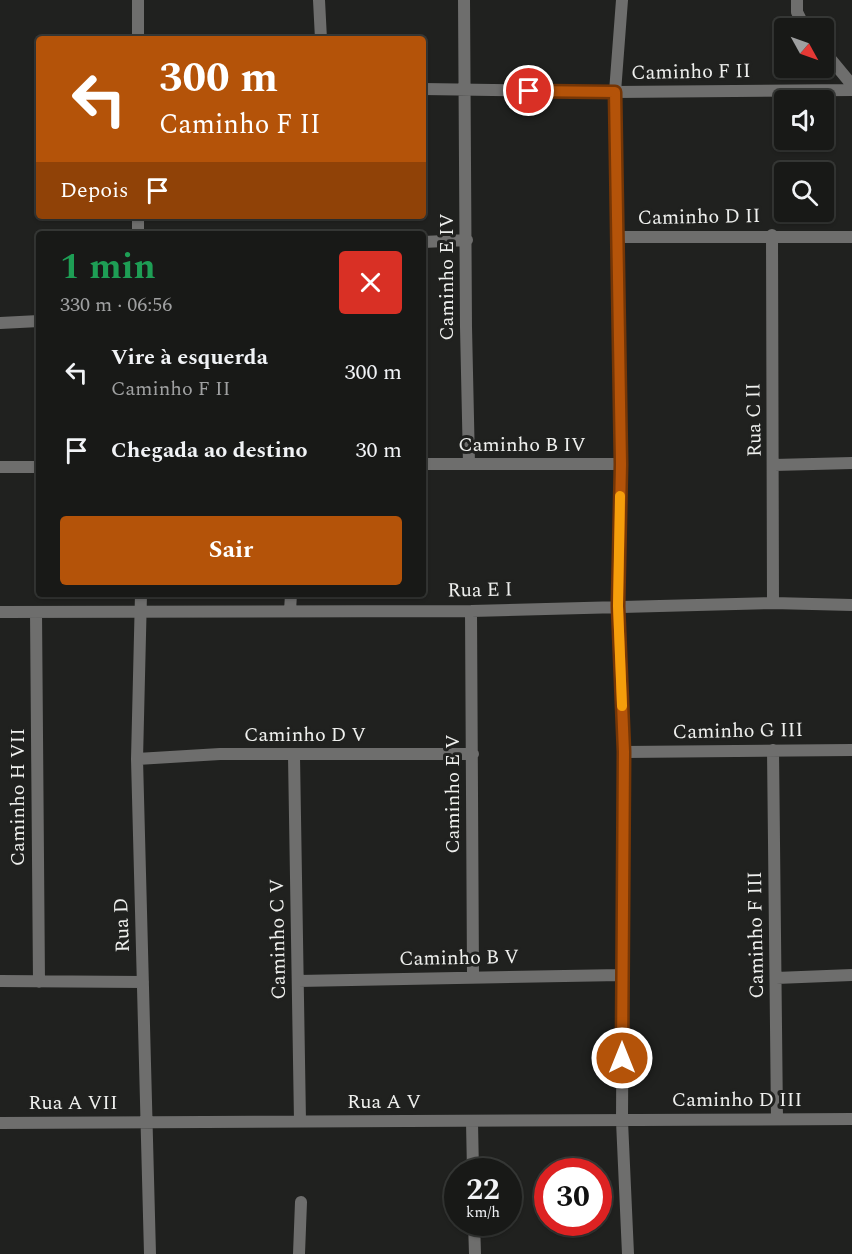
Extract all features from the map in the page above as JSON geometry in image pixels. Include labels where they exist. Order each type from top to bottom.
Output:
[{"type":"street","points":[[138,0],[138,36]]},
{"type":"street","points":[[319,0],[321,36]]},
{"type":"street","name":"Caminho E IV","points":[[464,0],[467,240],[465,327],[469,464]]},
{"type":"street","points":[[622,0],[615,92],[621,464],[618,606],[624,752],[622,1121],[628,1254]]},
{"type":"street","points":[[797,0],[797,12],[800,18]]},
{"type":"street","points":[[834,63],[852,85]]},
{"type":"street","name":"Caminho F II","points":[[426,89],[615,92],[852,90]]},
{"type":"street","name":"Rua C II","points":[[772,236],[773,603]]},
{"type":"street","name":"Caminho D II","points":[[619,237],[852,237]]},
{"type":"street","points":[[426,242],[467,240]]},
{"type":"street","points":[[0,323],[36,321]]},
{"type":"street","points":[[774,465],[852,463]]},
{"type":"street","name":"Caminho B IV","points":[[426,464],[621,464]]},
{"type":"street","points":[[0,467],[36,467]]},
{"type":"street","name":"Rua D","points":[[141,597],[137,759],[150,1254]]},
{"type":"street","points":[[290,611],[291,597]]},
{"type":"street","name":"Rua E I","points":[[0,612],[471,610],[773,603],[852,605]]},
{"type":"street","name":"Caminho E V","points":[[471,610],[473,976]]},
{"type":"street","name":"Caminho H VII","points":[[36,612],[39,982]]},
{"type":"street","name":"Caminho F III","points":[[772,750],[777,1119]]},
{"type":"street","name":"Caminho G III","points":[[624,752],[852,750]]},
{"type":"street","name":"Caminho D V","points":[[137,759],[220,754],[294,756],[473,754]]},
{"type":"street","name":"Caminho C V","points":[[294,756],[300,1121]]},
{"type":"street","name":"Caminho B V","points":[[298,981],[621,975]]},
{"type":"street","points":[[776,978],[852,975]]},
{"type":"street","points":[[0,981],[142,982]]},
{"type":"street","name":"Caminho D III","points":[[622,1121],[852,1119]]},
{"type":"street","name":"Rua A V","points":[[146,1123],[622,1121]]},
{"type":"street","name":"Rua A VII","points":[[0,1122],[146,1123]]},
{"type":"street","points":[[472,1122],[473,1158]]},
{"type":"street","points":[[299,1254],[301,1202]]},
{"type":"street","points":[[474,1236],[474,1254]]},
{"type":"slow traffic","points":[[620,496],[618,606],[622,706]]},
{"type":"route","points":[[529,91],[615,92],[621,464],[618,606],[624,752],[622,1058]]}]
